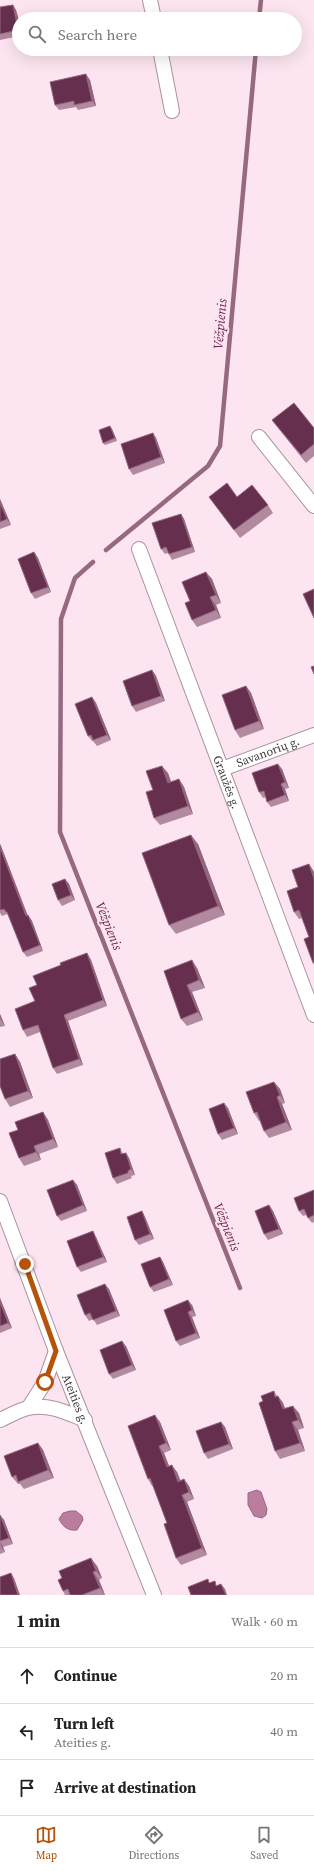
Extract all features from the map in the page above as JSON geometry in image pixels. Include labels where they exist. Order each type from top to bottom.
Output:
[{"type":"street","points":[[150,0],[153,12]]},
{"type":"street","points":[[161,56],[172,110]]},
{"type":"street","points":[[260,437],[314,506]]},
{"type":"street","name":"Graužės g.","points":[[139,549],[222,769],[311,997],[314,1015]]},
{"type":"street","name":"Savanorių g.","points":[[222,769],[314,734]]},
{"type":"street","name":"Ateities g.","points":[[0,1201],[56,1351],[154,1595]]},
{"type":"street","points":[[29,1408],[45,1382],[56,1351]]},
{"type":"street","points":[[0,1420],[29,1408],[46,1407],[61,1410],[85,1420]]},
{"type":"shaded area","points":[[257,1490],[261,1492],[267,1509],[266,1515],[262,1518],[254,1516],[248,1505],[248,1493]]},
{"type":"shaded area","points":[[76,1511],[82,1516],[83,1520],[77,1530],[66,1528],[59,1519],[63,1513]]},
{"type":"building","points":[[13,5],[14,12],[12,12],[12,31],[0,34],[0,7]]},
{"type":"building","points":[[86,74],[92,101],[74,105],[74,101],[55,105],[50,82]]},
{"type":"building","points":[[294,403],[314,428],[314,444],[301,455],[272,420]]},
{"type":"building","points":[[110,426],[115,438],[103,443],[99,430]]},
{"type":"building","points":[[153,433],[161,457],[129,469],[121,444]]},
{"type":"building","points":[[227,483],[237,497],[252,485],[268,505],[234,530],[209,497]]},
{"type":"building","points":[[0,503],[7,519],[0,522]]},
{"type":"building","points":[[181,514],[192,547],[169,554],[166,547],[161,549],[152,523]]},
{"type":"building","points":[[34,552],[48,587],[31,593],[18,559]]},
{"type":"building","points":[[206,572],[216,595],[210,597],[216,610],[192,620],[185,603],[190,601],[182,582]]},
{"type":"building","points":[[314,589],[314,618],[303,594]]},
{"type":"building","points":[[314,666],[314,674],[311,667]]},
{"type":"building","points":[[152,670],[161,696],[132,706],[123,681]]},
{"type":"building","points":[[246,686],[259,721],[235,730],[222,695]]},
{"type":"building","points":[[92,697],[107,735],[93,740],[91,735],[88,736],[75,704]]},
{"type":"building","points":[[278,764],[285,782],[281,784],[285,795],[267,802],[264,791],[259,792],[252,773]]},
{"type":"building","points":[[162,766],[168,783],[179,779],[188,806],[154,818],[146,792],[153,790],[146,771]]},
{"type":"building","points":[[191,835],[218,906],[169,925],[142,853]]},
{"type":"building","points":[[0,847],[26,916],[28,915],[40,945],[23,952],[7,912],[4,909],[0,910]]},
{"type":"building","points":[[309,864],[314,879],[313,963],[304,939],[309,937],[299,910],[294,912],[287,891],[298,887],[292,870]]},
{"type":"building","points":[[65,879],[71,895],[58,900],[52,884]]},
{"type":"building","points":[[87,953],[103,1000],[64,1015],[79,1059],[53,1068],[38,1025],[23,1030],[15,1009],[35,1001],[29,988],[37,985],[33,976],[61,965],[60,963]]},
{"type":"building","points":[[192,960],[199,980],[187,985],[198,1012],[181,1019],[164,971]]},
{"type":"building","points":[[15,1054],[28,1091],[5,1099],[0,1086],[0,1059]]},
{"type":"building","points":[[274,1082],[280,1095],[277,1097],[286,1122],[264,1131],[257,1112],[254,1113],[246,1092]]},
{"type":"building","points":[[224,1103],[234,1128],[218,1134],[209,1109]]},
{"type":"building","points":[[43,1112],[53,1139],[34,1146],[36,1152],[19,1158],[9,1133],[18,1130],[15,1122]]},
{"type":"building","points":[[120,1148],[121,1154],[126,1153],[131,1169],[128,1173],[113,1178],[105,1153]]},
{"type":"building","points":[[73,1180],[83,1205],[57,1216],[47,1190]]},
{"type":"building","points":[[314,1190],[314,1215],[308,1218],[304,1209],[299,1211],[294,1198]]},
{"type":"building","points":[[269,1205],[279,1229],[264,1234],[255,1211]]},
{"type":"building","points":[[142,1211],[150,1234],[135,1240],[127,1217]]},
{"type":"building","points":[[93,1231],[103,1257],[77,1267],[67,1241]]},
{"type":"building","points":[[160,1257],[169,1279],[150,1287],[141,1264]]},
{"type":"building","points":[[105,1284],[116,1311],[93,1320],[90,1313],[85,1315],[77,1295]]},
{"type":"building","points":[[188,1300],[192,1310],[188,1312],[196,1333],[176,1341],[164,1310]]},
{"type":"building","points":[[0,1302],[8,1323],[0,1326]]},
{"type":"building","points":[[122,1341],[132,1365],[109,1374],[100,1350]]},
{"type":"building","points":[[274,1391],[275,1397],[278,1396],[283,1409],[293,1406],[298,1420],[292,1422],[300,1443],[275,1451],[259,1403],[263,1401],[261,1396]]},
{"type":"building","points":[[155,1415],[166,1443],[159,1446],[167,1467],[172,1465],[178,1482],[184,1479],[189,1492],[182,1495],[202,1548],[176,1558],[164,1524],[167,1523],[150,1478],[148,1479],[128,1426]]},
{"type":"building","points":[[221,1422],[229,1444],[204,1453],[196,1431]]},
{"type":"building","points":[[38,1443],[48,1470],[18,1482],[16,1475],[12,1477],[4,1456]]},
{"type":"building","points":[[0,1515],[9,1538],[0,1541]]},
{"type":"building","points":[[91,1558],[96,1571],[93,1572],[100,1588],[82,1595],[70,1595],[68,1589],[63,1591],[58,1580],[62,1578],[59,1571]]},
{"type":"building","points":[[11,1573],[18,1595],[0,1595],[0,1577]]},
{"type":"building","points":[[208,1579],[209,1583],[215,1581],[216,1586],[221,1584],[226,1595],[191,1595],[188,1587]]},
{"type":"waterway","name":"Vėžpienis","points":[[260,12],[261,0]]},
{"type":"waterway","name":"Vėžpienis","points":[[106,550],[208,466],[220,446],[255,56]]},
{"type":"waterway","name":"Vėžpienis","points":[[93,562],[75,578],[61,619],[60,832],[240,1288]]},
{"type":"route","points":[[25,1264],[56,1351],[45,1382]]}]
